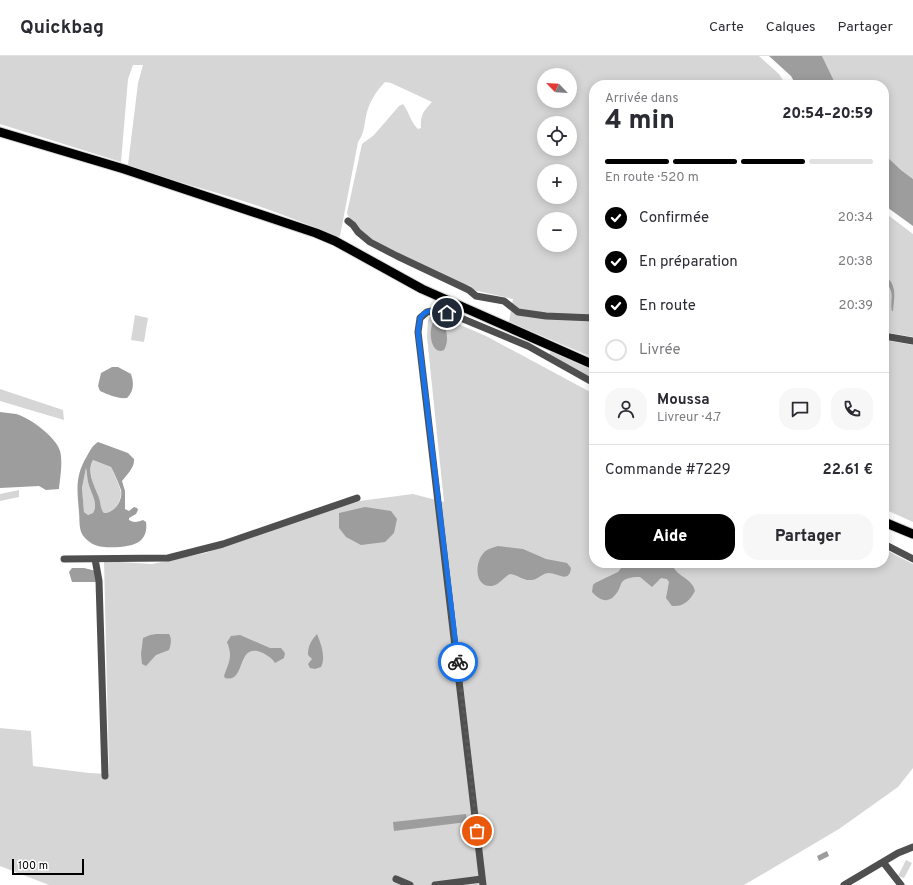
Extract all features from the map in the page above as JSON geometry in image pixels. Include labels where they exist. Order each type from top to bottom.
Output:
[{"type":"main road","points":[[0,132],[124,169],[316,233],[339,243],[422,289],[589,363]]},
{"type":"main road","points":[[889,524],[913,534]]},
{"type":"street","points":[[348,221],[370,242],[469,290],[476,296],[504,301],[518,312],[546,316],[589,318]]},
{"type":"street","points":[[435,885],[483,882],[418,324],[422,315],[427,312],[437,310],[456,316],[528,346],[589,380]]},
{"type":"street","points":[[889,337],[913,341]]},
{"type":"street","points":[[64,559],[168,558],[223,544],[357,498]]},
{"type":"street","points":[[889,547],[913,559]]},
{"type":"street","points":[[95,559],[98,581],[105,776]]},
{"type":"street","points":[[844,885],[903,850],[913,847]]},
{"type":"street","points":[[883,862],[901,885]]},
{"type":"street","points":[[396,879],[410,885]]},
{"type":"shaded area","points":[[0,56],[759,56],[779,74],[783,80],[589,80],[589,356],[509,322],[513,299],[473,290],[471,286],[458,283],[375,242],[357,228],[355,222],[348,216],[347,213],[362,144],[374,135],[399,106],[403,104],[416,127],[418,129],[421,128],[423,113],[432,102],[391,83],[385,82],[374,96],[368,108],[363,131],[358,142],[340,236],[338,237],[257,206],[128,165],[138,83],[143,65],[133,65],[128,79],[121,162],[0,124]]},
{"type":"shaded area","points":[[769,56],[822,56],[834,80],[793,80],[791,76]]},
{"type":"shaded area","points":[[822,56],[913,56],[913,179],[889,159],[889,80],[834,80]]},
{"type":"shaded area","points":[[889,159],[913,179],[913,226],[889,209]]},
{"type":"shaded area","points":[[889,216],[913,234],[913,337],[889,333]]},
{"type":"shaded area","points":[[889,280],[894,291],[893,311],[891,308],[891,291],[889,287]]},
{"type":"shaded area","points":[[135,315],[148,318],[144,342],[131,340]]},
{"type":"shaded area","points":[[431,316],[442,317],[486,336],[589,391],[589,568],[889,568],[889,552],[913,564],[913,768],[898,787],[839,829],[744,885],[49,885],[0,866],[0,728],[31,731],[33,766],[109,774],[104,561],[152,564],[205,553],[344,503],[413,494],[444,502],[427,337],[428,320]]},
{"type":"shaded area","points":[[439,321],[444,324],[447,337],[446,347],[444,350],[440,351],[433,346],[431,337],[433,323]]},
{"type":"shaded area","points":[[889,341],[913,345],[913,522],[889,511]]},
{"type":"shaded area","points":[[551,351],[589,369],[589,377],[549,355]]},
{"type":"shaded area","points":[[112,367],[118,367],[131,374],[133,387],[127,398],[117,397],[100,391],[98,386],[101,373]]},
{"type":"shaded area","points":[[0,389],[63,410],[64,420],[0,401]]},
{"type":"shaded area","points":[[0,412],[16,414],[28,419],[54,440],[61,455],[59,489],[46,490],[39,486],[0,488]]},
{"type":"shaded area","points":[[98,442],[128,453],[134,459],[132,468],[122,481],[125,491],[125,509],[129,511],[134,507],[137,508],[138,510],[136,514],[129,518],[129,520],[136,522],[143,520],[146,522],[146,530],[145,535],[140,541],[131,545],[105,547],[94,545],[85,538],[81,532],[78,496],[80,470],[93,446]],"holes":[[[93,460],[111,467],[121,490],[121,498],[112,511],[104,513],[102,510],[90,469]],[[86,468],[88,482],[95,501],[95,509],[93,513],[88,515],[84,512],[82,488]]]},
{"type":"shaded area","points":[[93,460],[111,467],[121,491],[118,504],[108,513],[104,513],[101,510],[93,485],[91,465]]},
{"type":"shaded area","points":[[86,468],[88,482],[95,501],[95,509],[93,513],[88,515],[84,512],[82,488]]},
{"type":"shaded area","points":[[19,490],[19,497],[0,501],[0,494]]},
{"type":"shaded area","points":[[365,507],[391,511],[397,519],[394,533],[385,542],[361,545],[346,537],[339,528],[339,513]]},
{"type":"shaded area","points":[[498,546],[523,549],[546,559],[567,563],[571,568],[570,573],[566,577],[547,573],[533,580],[523,579],[510,574],[495,585],[486,585],[481,582],[479,578],[478,565],[483,554],[487,550]]},
{"type":"shaded area","points":[[72,568],[84,568],[96,571],[97,582],[72,582],[69,572]]},
{"type":"shaded area","points":[[621,568],[674,568],[691,583],[695,591],[686,602],[676,606],[672,606],[666,598],[669,582],[667,579],[661,578],[652,587],[640,577],[626,579],[622,582],[615,595],[609,600],[602,600],[592,592],[593,585],[595,583],[618,572]]},
{"type":"shaded area","points":[[156,634],[169,634],[171,640],[170,648],[169,650],[156,655],[146,666],[142,664],[141,654],[143,638]]},
{"type":"shaded area","points":[[317,634],[323,659],[321,667],[315,669],[310,668],[308,664],[312,659],[308,655],[308,652],[310,643]]},
{"type":"shaded area","points":[[240,635],[270,648],[281,648],[285,653],[284,658],[275,663],[271,658],[263,653],[254,651],[248,653],[244,657],[236,675],[232,678],[225,678],[224,676],[230,656],[227,642],[231,636]]},
{"type":"shaded area","points":[[466,814],[467,822],[394,831],[393,822]]},
{"type":"shaded area","points":[[827,851],[829,856],[819,861],[817,856]]},
{"type":"shaded area","points":[[906,860],[912,863],[904,878],[898,876]]},
{"type":"way so far","points":[[458,662],[477,831]]},
{"type":"route","points":[[447,313],[437,310],[427,312],[422,315],[418,324],[418,332],[458,662]]}]
